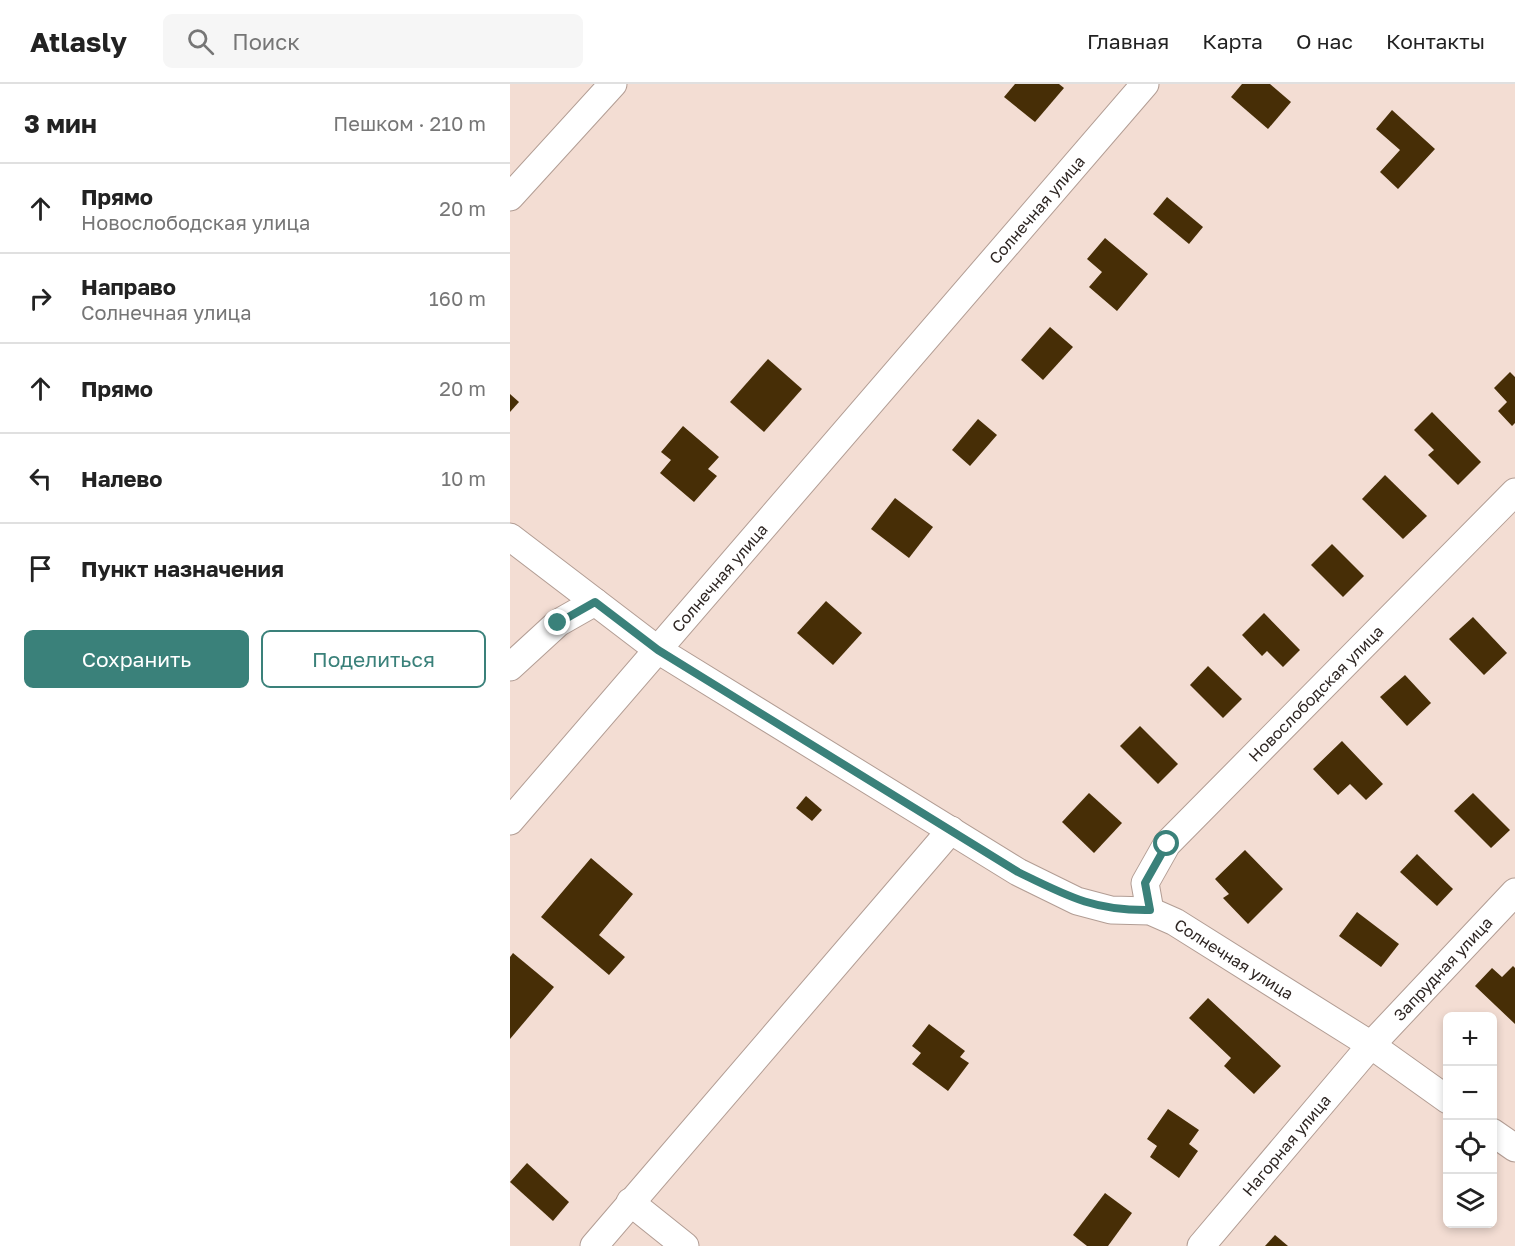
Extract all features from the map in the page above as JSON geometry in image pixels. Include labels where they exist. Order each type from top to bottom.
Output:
[{"type":"street","points":[[510,197],[613,84]]},
{"type":"street","name":"Солнечная улица","points":[[1145,84],[658,650],[1018,872],[1077,901],[1111,910],[1150,910],[1175,922],[1371,1045],[1443,1096]]},
{"type":"street","name":"Новослободская улица","points":[[1150,910],[1145,883],[1167,844],[1515,492]]},
{"type":"street","points":[[510,537],[658,650],[510,821]]},
{"type":"street","points":[[510,668],[558,623],[595,602]]},
{"type":"street","points":[[594,1246],[951,830]]},
{"type":"street","name":"Запрудная улица","points":[[1371,1045],[1515,892]]},
{"type":"street","name":"Нагорная улица","points":[[1202,1246],[1371,1045]]},
{"type":"street","points":[[1497,1135],[1515,1148]]},
{"type":"street","points":[[630,1202],[685,1246]]},
{"type":"building","points":[[1015,84],[1059,84],[1064,88],[1035,122],[1004,97]]},
{"type":"building","points":[[1242,84],[1270,84],[1291,102],[1268,129],[1231,97]]},
{"type":"building","points":[[1392,110],[1435,149],[1398,189],[1380,172],[1400,150],[1376,129]]},
{"type":"building","points":[[1167,197],[1203,227],[1189,244],[1153,214]]},
{"type":"building","points":[[1105,238],[1148,274],[1117,311],[1089,287],[1102,272],[1087,259]]},
{"type":"building","points":[[1050,327],[1073,347],[1043,380],[1021,360]]},
{"type":"building","points":[[768,359],[802,389],[764,432],[730,402]]},
{"type":"building","points":[[1510,372],[1515,377],[1515,423],[1512,426],[1498,411],[1507,402],[1494,388]]},
{"type":"building","points":[[510,394],[519,402],[510,412]]},
{"type":"building","points":[[1432,412],[1481,462],[1458,485],[1428,455],[1434,450],[1414,430]]},
{"type":"building","points":[[978,419],[997,435],[970,466],[952,450]]},
{"type":"building","points":[[683,426],[719,457],[708,469],[717,476],[694,502],[660,473],[671,460],[661,452]]},
{"type":"building","points":[[1385,475],[1427,516],[1403,539],[1362,499]]},
{"type":"building","points":[[895,498],[933,527],[909,558],[871,529]]},
{"type":"building","points":[[1332,544],[1364,576],[1343,597],[1311,565]]},
{"type":"building","points":[[826,601],[862,633],[833,665],[797,633]]},
{"type":"building","points":[[1264,613],[1300,650],[1283,667],[1267,651],[1262,656],[1242,635]]},
{"type":"building","points":[[1473,617],[1507,653],[1484,675],[1449,639]]},
{"type":"building","points":[[1208,666],[1242,699],[1223,718],[1190,685]]},
{"type":"building","points":[[1405,675],[1431,703],[1407,726],[1380,697]]},
{"type":"building","points":[[1140,726],[1178,764],[1158,784],[1120,746]]},
{"type":"building","points":[[1342,741],[1383,784],[1366,800],[1350,784],[1338,795],[1313,769]]},
{"type":"building","points":[[1089,793],[1122,823],[1094,853],[1062,822]]},
{"type":"building","points":[[1473,793],[1510,830],[1491,848],[1454,811]]},
{"type":"building","points":[[806,796],[822,810],[812,821],[796,808]]},
{"type":"building","points":[[1245,850],[1283,889],[1248,924],[1223,898],[1229,894],[1215,879]]},
{"type":"building","points":[[1417,854],[1453,889],[1437,906],[1400,872]]},
{"type":"building","points":[[591,858],[633,894],[599,935],[625,957],[609,975],[541,917]]},
{"type":"building","points":[[1357,912],[1399,944],[1381,967],[1339,936]]},
{"type":"building","points":[[513,953],[554,987],[510,1039],[510,957]]},
{"type":"building","points":[[1513,966],[1515,968],[1515,1024],[1475,986],[1492,968],[1502,977]]},
{"type":"building","points":[[1208,998],[1281,1066],[1254,1094],[1224,1066],[1231,1058],[1189,1018]]},
{"type":"building","points":[[929,1024],[965,1051],[960,1057],[969,1063],[948,1091],[912,1064],[921,1053],[912,1046]]},
{"type":"building","points":[[1168,1109],[1199,1130],[1189,1144],[1198,1151],[1179,1178],[1150,1157],[1157,1146],[1147,1139]]},
{"type":"building","points":[[527,1163],[569,1202],[553,1221],[510,1182]]},
{"type":"building","points":[[1105,1193],[1132,1213],[1108,1246],[1087,1246],[1073,1235]]},
{"type":"building","points":[[1275,1235],[1288,1246],[1265,1246]]},
{"type":"route","points":[[558,623],[595,602],[658,650],[1018,872],[1077,901],[1111,910],[1150,910],[1145,883],[1167,844]]}]
